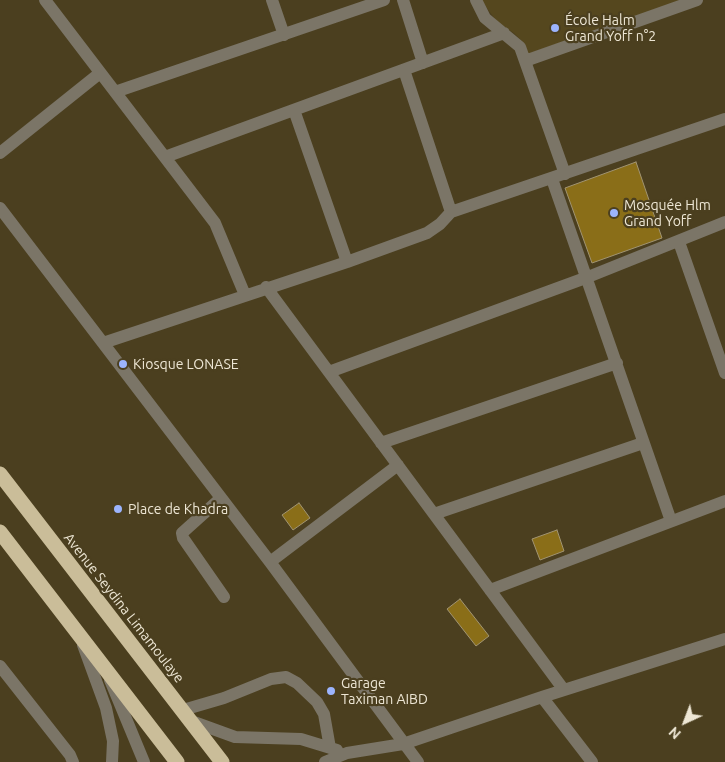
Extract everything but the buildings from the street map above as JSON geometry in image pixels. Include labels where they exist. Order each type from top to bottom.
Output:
[{"type":"highway","name":"Avenue Seydina Limamoulaye","points":[[0,474],[222,762]]},
{"type":"highway","points":[[0,532],[177,762]]},
{"type":"street","points":[[46,0],[216,223],[245,295]]},
{"type":"street","points":[[272,0],[284,35]]},
{"type":"street","points":[[115,92],[384,0]]},
{"type":"street","points":[[403,0],[423,63]]},
{"type":"street","points":[[476,0],[485,18],[520,47],[564,174]]},
{"type":"street","points":[[525,61],[697,0]]},
{"type":"street","points":[[165,157],[504,33]]},
{"type":"street","points":[[404,70],[451,212]]},
{"type":"street","points":[[0,153],[100,73]]},
{"type":"street","points":[[294,110],[347,262]]},
{"type":"street","points":[[103,343],[266,287],[347,262],[427,233],[440,224],[451,212],[725,119]]},
{"type":"street","points":[[552,179],[588,277],[671,521]]},
{"type":"street","points":[[0,208],[270,562],[418,762]]},
{"type":"street","points":[[329,372],[588,277],[725,222]]},
{"type":"street","points":[[679,242],[725,373]]},
{"type":"street","points":[[266,287],[564,690]]},
{"type":"street","points":[[381,443],[617,363]]},
{"type":"street","points":[[434,514],[643,442]]},
{"type":"street","points":[[270,562],[398,465]]},
{"type":"street","points":[[221,498],[182,533],[183,538],[224,597]]},
{"type":"street","points":[[490,590],[671,521],[724,504]]},
{"type":"street","points":[[81,638],[106,708],[113,741],[112,762]]},
{"type":"street","points":[[187,715],[236,737],[301,739],[366,757],[542,697],[725,639]]},
{"type":"street","points":[[0,666],[70,755],[73,762]]},
{"type":"street","points":[[107,673],[144,762]]},
{"type":"street","points":[[187,715],[271,679],[286,677],[297,683],[317,702],[324,714],[330,748]]},
{"type":"street","points":[[542,697],[592,762]]},
{"type":"street","points":[[325,762],[347,753]]},
{"type":"shaded area","name":"École Halm Grand Yoff n°2","points":[[481,0],[682,0],[528,54],[525,44],[514,33],[498,23]]},
{"type":"place","name":"École Halm Grand Yoff n°2","points":[[555,28]]},
{"type":"place","name":"Mosquée Hlm Grand Yoff","points":[[614,213]]},
{"type":"place","name":"Kiosque LONASE","points":[[123,364]]},
{"type":"place","name":"Place de Khadra","points":[[118,509]]},
{"type":"place","name":"Garage Taximan AIBD","points":[[331,691]]}]
